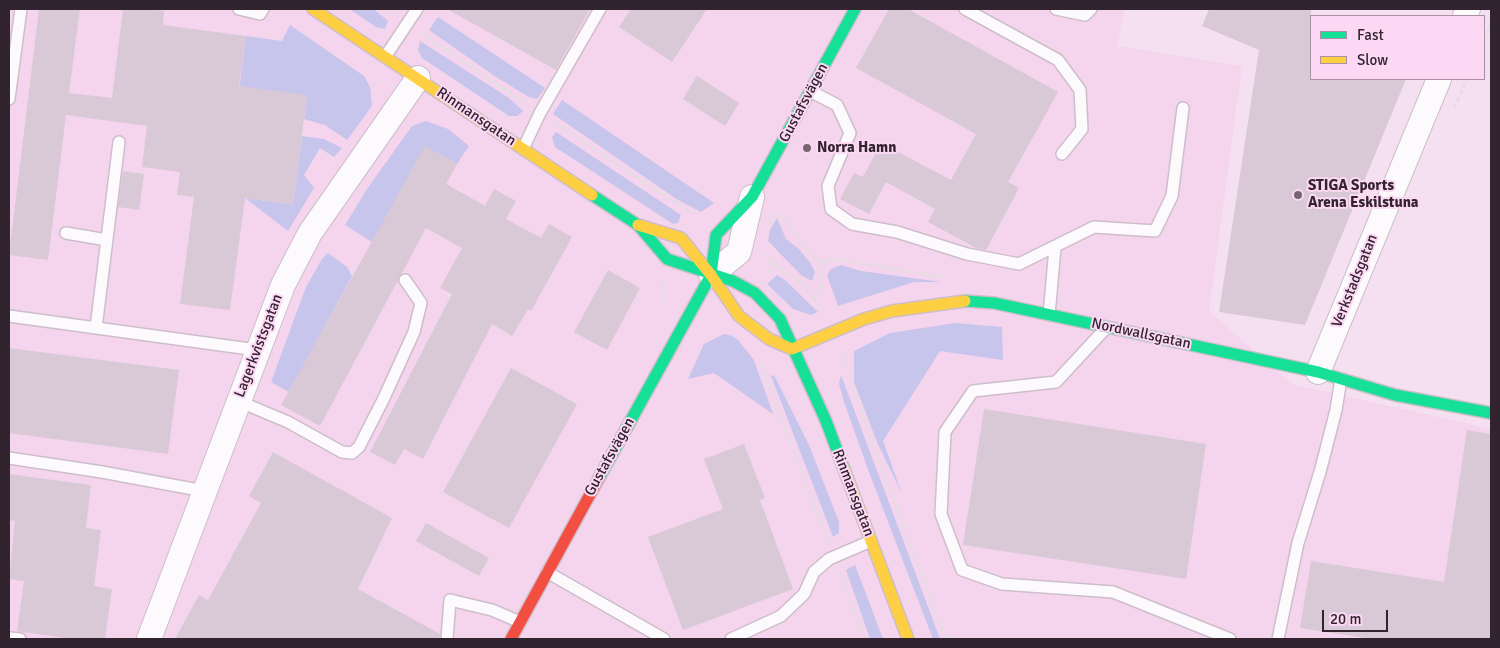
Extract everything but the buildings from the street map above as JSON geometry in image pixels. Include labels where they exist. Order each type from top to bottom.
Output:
[{"type":"street","name":"Rinmansgatan","points":[[313,9],[638,225],[667,259],[734,281],[756,293],[780,319],[792,349],[807,375],[908,639]]},
{"type":"street","name":"Gustafsvägen","points":[[511,639],[711,275],[739,252],[752,197],[855,9]]},
{"type":"street","name":"Lagerkvistsgatan","points":[[149,639],[283,285],[310,234],[418,78]]},
{"type":"street","name":"Verkstadsgatan","points":[[1318,372],[1439,80]]},
{"type":"street","name":"Rinmansgatan","points":[[638,225],[681,238],[711,275],[739,316],[769,339],[792,349]]},
{"type":"street","name":"Nordwallsgatan","points":[[792,349],[833,331],[892,310],[966,302],[994,303],[1318,372],[1395,395],[1491,413]]},
{"type":"lane","points":[[9,99],[21,9]]},
{"type":"lane","points":[[239,9],[260,14],[263,9]]},
{"type":"lane","points":[[385,56],[417,9]]},
{"type":"lane","points":[[523,149],[540,113],[600,9]]},
{"type":"lane","points":[[965,9],[1058,60],[1080,90],[1082,129],[1062,154]]},
{"type":"lane","points":[[1056,9],[1085,15],[1091,9]]},
{"type":"lane","points":[[810,91],[837,104],[850,132],[828,186],[831,208],[852,224],[897,232],[967,254],[1019,264],[1055,248],[1094,227],[1155,231],[1172,196],[1182,108]]},
{"type":"lane","points":[[96,328],[119,142]]},
{"type":"lane","points":[[66,233],[106,240]]},
{"type":"lane","points":[[1049,315],[1055,248]]},
{"type":"lane","points":[[238,401],[288,422],[342,452],[352,453],[359,447],[379,408],[414,332],[421,303],[406,280]]},
{"type":"lane","points":[[9,316],[257,350]]},
{"type":"lane","points":[[1107,327],[1056,382],[973,391],[944,432],[941,514],[962,570],[1002,584],[1113,592],[1230,639]]},
{"type":"lane","points":[[1278,639],[1298,543],[1322,463],[1341,379]]},
{"type":"lane","points":[[9,458],[102,472],[204,491]]},
{"type":"lane","points":[[731,639],[781,616],[804,594],[814,572],[833,557],[871,541]]},
{"type":"lane","points":[[547,572],[664,639]]},
{"type":"lane","points":[[447,639],[450,600],[492,610],[520,622]]},
{"type":"lane","points":[[9,638],[20,639]]},
{"type":"path","points":[[1485,39],[1491,24]]},
{"type":"path","points":[[768,226],[777,215],[783,216],[801,244],[820,262],[821,286],[816,299]]},
{"type":"path","points":[[759,252],[806,287],[824,309],[946,639]]},
{"type":"path","points":[[820,262],[839,259],[933,274],[956,281],[966,302]]},
{"type":"path","points":[[760,362],[864,639]]},
{"type":"shaded area","points":[[9,9],[1125,9],[1117,46],[1242,66],[1209,311],[1292,384],[1491,429],[1491,639],[9,639]]},
{"type":"shaded area","points":[[349,9],[374,9],[388,21],[385,29],[376,27]]},
{"type":"shaded area","points":[[438,17],[545,88],[537,99],[529,97],[496,77],[429,30]]},
{"type":"shaded area","points":[[290,25],[364,76],[370,87],[372,106],[347,140],[325,125],[304,119],[307,95],[236,115],[246,36],[282,41]]},
{"type":"shaded area","points":[[420,41],[509,98],[523,111],[517,116],[509,116],[422,58],[418,50]]},
{"type":"shaded area","points":[[562,100],[714,203],[701,212],[678,200],[553,114]]},
{"type":"shaded area","points":[[426,121],[448,129],[469,146],[457,164],[426,147],[372,242],[345,225],[367,189],[412,126]]},
{"type":"shaded area","points":[[556,132],[681,215],[678,223],[673,224],[555,147],[552,137]]},
{"type":"shaded area","points":[[302,136],[324,139],[342,148],[334,157],[320,148],[304,175],[314,188],[288,231],[245,198],[293,204]]},
{"type":"shaded area","points":[[777,218],[786,239],[799,249],[811,264],[815,272],[812,281],[801,275],[768,241],[770,230]]},
{"type":"shaded area","points":[[328,253],[347,267],[352,276],[289,392],[271,382],[306,287],[322,259]]},
{"type":"shaded area","points":[[841,265],[861,271],[941,282],[914,282],[838,306],[827,275],[831,269]]},
{"type":"shaded area","points":[[777,275],[785,280],[818,312],[811,315],[793,309],[767,284]]},
{"type":"shaded area","points":[[956,323],[1002,327],[1003,360],[940,351],[883,441],[902,494],[877,442],[854,382],[854,351],[890,333]]},
{"type":"shaded area","points":[[724,334],[738,340],[754,360],[773,414],[714,373],[688,379],[704,344]]},
{"type":"shaded area","points":[[774,375],[809,445],[839,522],[839,533],[833,537],[771,376]]},
{"type":"shaded area","points":[[841,375],[940,639],[933,639],[870,475],[844,402],[839,384]]},
{"type":"shaded area","points":[[855,565],[883,639],[870,639],[846,570]]},
{"type":"traffic: fast","points":[[599,478],[711,275],[716,235],[752,197],[855,9]]},
{"type":"traffic: fast","points":[[592,195],[638,225],[667,259],[733,281],[755,293],[780,319],[826,421],[844,469]]},
{"type":"traffic: fast","points":[[965,301],[994,303],[1318,372],[1395,395],[1491,413]]},
{"type":"traffic: slow","points":[[313,9],[592,195]]},
{"type":"traffic: slow","points":[[638,225],[681,238],[711,275],[739,316],[769,339],[792,349]]},
{"type":"traffic: slow","points":[[792,349],[864,319],[892,311],[965,301]]},
{"type":"traffic: slow","points":[[844,469],[908,639]]},
{"type":"traffic: jam","points":[[511,639],[599,478]]},
{"type":"place","name":"Norra Hamn","points":[[807,148]]},
{"type":"place","name":"STIGA Sports Arena Eskilstuna","points":[[1298,195]]}]
